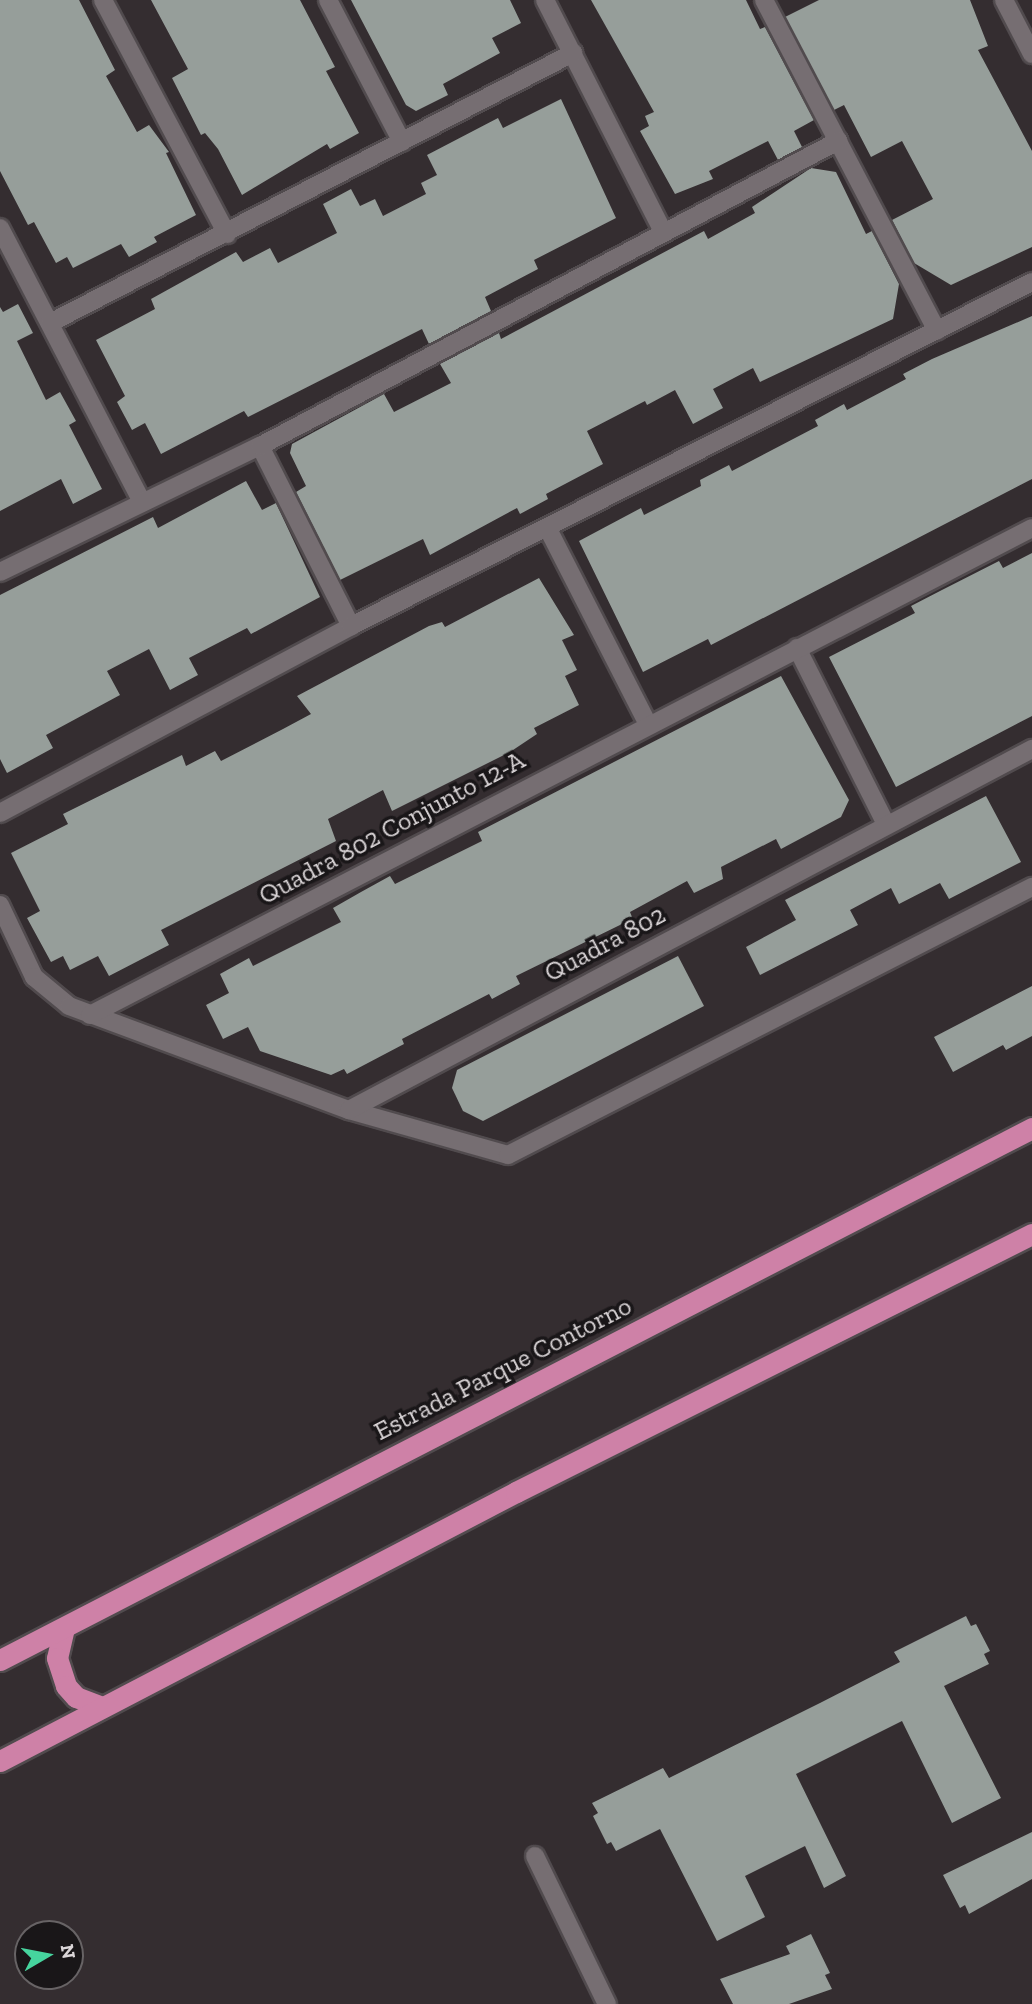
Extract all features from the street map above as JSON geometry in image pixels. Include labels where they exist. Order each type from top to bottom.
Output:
[{"type":"highway","name":"Estrada Parque Contorno","points":[[0,1660],[1032,1128]]},
{"type":"highway","points":[[0,1761],[100,1706],[1032,1234]]},
{"type":"highway","points":[[64,1628],[57,1658],[66,1686],[76,1697],[100,1706]]},
{"type":"street","points":[[103,0],[227,234]]},
{"type":"street","points":[[328,0],[402,142]]},
{"type":"street","points":[[545,0],[663,232]]},
{"type":"street","points":[[764,0],[937,331]]},
{"type":"street","points":[[1004,0],[1032,54]]},
{"type":"street","points":[[50,323],[227,234],[573,53]]},
{"type":"street","points":[[0,572],[260,446],[838,141]]},
{"type":"street","points":[[0,228],[142,502]]},
{"type":"street","points":[[0,813],[351,626],[548,529],[1032,282]]},
{"type":"street","points":[[260,446],[351,626]]},
{"type":"street","name":"Quadra 802 Conjunto 12-A","points":[[90,1015],[648,724],[1032,528]]},
{"type":"street","points":[[548,529],[648,724]]},
{"type":"street","points":[[797,648],[886,824],[1032,749]]},
{"type":"street","name":"Quadra 802","points":[[349,1110],[886,824]]},
{"type":"street","points":[[0,905],[34,978],[52,995],[90,1015],[349,1110],[471,1147],[518,1153],[1032,887]]},
{"type":"street","points":[[535,1856],[607,2004]]},
{"type":"building","points":[[0,0],[79,0],[115,70],[106,76],[137,132],[149,125],[169,152],[166,153],[196,215],[154,237],[157,242],[129,257],[121,244],[73,268],[67,257],[56,263],[34,222],[28,225],[0,171]]},
{"type":"building","points":[[151,0],[300,0],[335,67],[326,71],[359,133],[330,149],[327,144],[242,195],[218,149],[205,133],[201,135],[172,78],[188,69]]},
{"type":"building","points":[[351,0],[510,0],[521,23],[492,38],[500,53],[443,84],[448,95],[416,111],[406,105]]},
{"type":"building","points":[[591,0],[746,0],[760,29],[765,27],[814,120],[794,131],[802,147],[778,160],[768,141],[709,171],[713,179],[675,194],[640,131],[649,126],[645,116],[654,112]]},
{"type":"building","points":[[819,0],[970,0],[988,46],[978,50],[1032,151],[1032,247],[951,285],[914,263],[892,220],[933,199],[902,141],[871,157],[844,105],[834,110],[785,17]]},
{"type":"building","points":[[561,99],[616,218],[534,260],[538,269],[485,297],[491,311],[429,344],[422,329],[248,417],[244,411],[161,454],[145,423],[132,430],[117,402],[125,396],[96,340],[155,309],[151,299],[236,252],[243,262],[270,248],[278,263],[337,233],[323,204],[351,189],[360,206],[375,199],[383,216],[426,194],[421,183],[437,175],[427,155],[498,118],[503,128]]},
{"type":"building","points":[[811,168],[836,172],[866,234],[872,231],[899,284],[893,319],[760,382],[753,368],[713,389],[723,408],[693,424],[675,390],[647,405],[645,401],[587,431],[603,464],[546,494],[548,499],[520,514],[517,508],[430,555],[423,539],[340,580],[296,492],[306,486],[290,453],[292,444],[384,394],[394,412],[451,383],[440,364],[499,333],[501,339],[704,231],[708,239],[755,213],[752,207]]},
{"type":"building","points":[[18,304],[33,333],[17,341],[46,400],[60,392],[76,421],[69,425],[102,489],[73,504],[61,479],[0,511],[0,307],[3,312]]},
{"type":"building","points":[[1032,316],[1032,479],[711,645],[708,639],[643,672],[579,541],[641,508],[644,515],[701,486],[700,480],[729,465],[732,471],[818,426],[815,420],[844,404],[847,410],[906,379],[903,374],[932,359]]},
{"type":"building","points":[[246,481],[262,510],[276,503],[320,597],[251,634],[247,628],[189,658],[198,675],[170,690],[149,649],[107,671],[120,695],[46,735],[53,748],[7,773],[0,759],[0,595],[153,517],[158,528]]},
{"type":"building","points":[[1032,553],[1032,716],[896,787],[829,657],[915,613],[911,606],[940,591],[999,561],[1003,568]]},
{"type":"building","points":[[539,578],[574,635],[562,640],[577,670],[565,676],[579,705],[534,728],[537,734],[510,752],[392,811],[383,790],[328,819],[336,841],[161,930],[169,945],[109,976],[98,956],[70,970],[63,956],[51,962],[27,918],[40,911],[11,853],[68,824],[63,814],[182,755],[186,766],[215,751],[221,761],[283,729],[311,714],[297,696],[429,626],[442,622],[445,627]]},
{"type":"building","points":[[781,676],[849,800],[841,817],[781,849],[776,839],[721,867],[723,879],[694,893],[687,881],[630,912],[632,917],[620,925],[516,976],[520,984],[492,999],[489,994],[402,1039],[404,1044],[347,1074],[344,1069],[331,1075],[260,1051],[248,1027],[223,1039],[206,1005],[229,993],[220,974],[249,958],[253,966],[341,922],[333,908],[361,892],[390,876],[395,884],[482,841],[478,832]]},
{"type":"building","points":[[986,796],[1021,862],[949,899],[940,883],[899,904],[891,888],[850,910],[858,925],[760,975],[746,947],[796,920],[785,900]]},
{"type":"building","points":[[678,956],[704,1006],[483,1121],[463,1111],[452,1088],[457,1070]]},
{"type":"building","points":[[1032,986],[1032,1036],[1006,1050],[1003,1045],[953,1072],[934,1037]]},
{"type":"building","points":[[966,1616],[971,1626],[976,1624],[990,1651],[984,1654],[989,1664],[944,1686],[1001,1798],[952,1823],[902,1721],[796,1774],[846,1876],[824,1888],[805,1846],[745,1876],[765,1917],[717,1941],[660,1829],[616,1851],[611,1842],[607,1844],[593,1816],[598,1813],[592,1803],[663,1768],[669,1778],[820,1703],[900,1662],[894,1652]]},
{"type":"building","points":[[1032,1832],[1032,1879],[969,1914],[965,1905],[960,1908],[943,1875]]},
{"type":"building","points":[[811,1934],[830,1973],[825,1975],[832,1989],[789,2004],[733,2004],[720,1979],[790,1954],[786,1946]]}]
